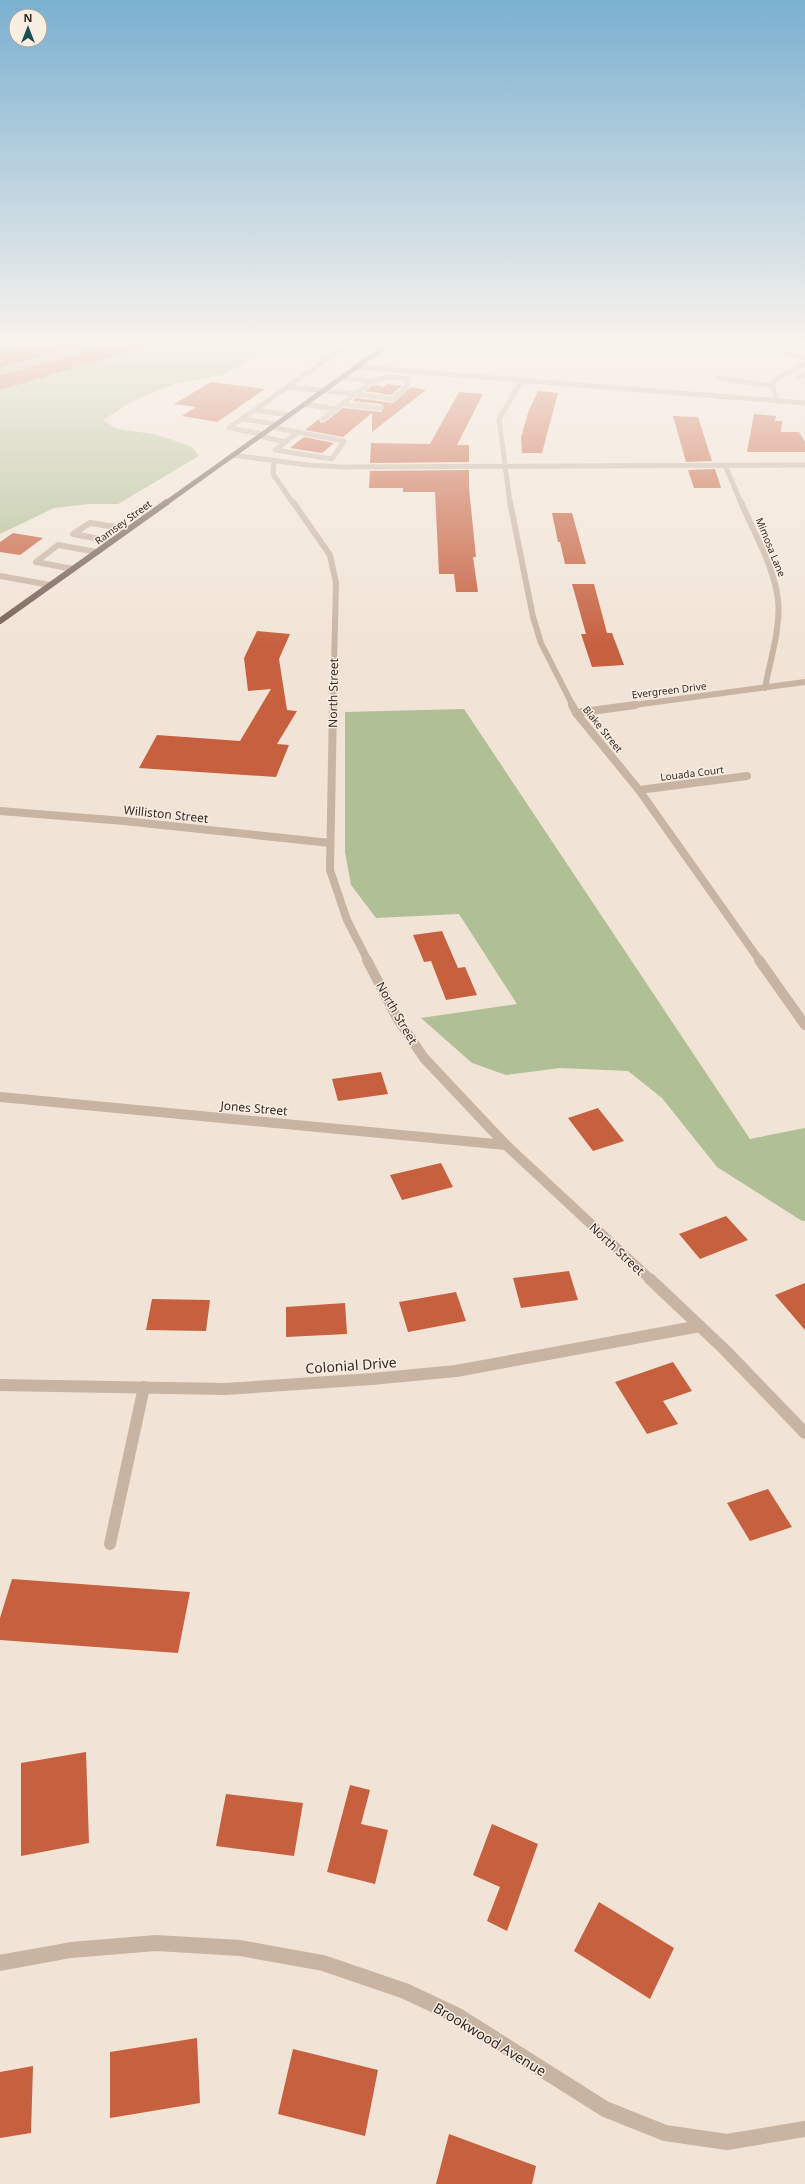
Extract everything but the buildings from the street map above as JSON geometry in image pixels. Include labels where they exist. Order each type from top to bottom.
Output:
[{"type":"main road","name":"Ramsey Street","points":[[2,618],[250,443]]},
{"type":"street","points":[[285,443],[275,450],[332,459],[343,443]]},
{"type":"street","name":"Blake Street","points":[[502,443],[511,507],[533,617],[541,642],[576,713],[639,790],[805,1025]]},
{"type":"street","points":[[232,455],[308,465],[805,465]]},
{"type":"street","points":[[308,465],[314,456]]},
{"type":"street","name":"North Street","points":[[274,461],[273,474],[330,555],[333,563],[336,583],[330,870],[347,920],[397,1018],[424,1058],[506,1145],[725,1350],[805,1433]]},
{"type":"street","name":"Mimosa Lane","points":[[725,465],[767,562],[774,581],[778,600],[778,619],[766,688]]},
{"type":"street","points":[[111,542],[74,534],[90,523],[128,529]]},
{"type":"street","points":[[73,569],[36,562],[58,545],[97,552]]},
{"type":"street","points":[[0,576],[50,585]]},
{"type":"street","name":"Evergreen Drive","points":[[576,713],[805,682]]},
{"type":"street","name":"Louada Court","points":[[639,790],[747,776]]},
{"type":"street","name":"Williston Street","points":[[0,811],[330,843]]},
{"type":"street","name":"Jones Street","points":[[0,1097],[506,1145]]},
{"type":"street","name":"Colonial Drive","points":[[0,1385],[225,1389],[372,1379],[456,1371],[700,1326]]},
{"type":"street","points":[[110,1544],[144,1387]]},
{"type":"street","name":"Brookwood Avenue","points":[[0,1963],[71,1950],[156,1943],[240,1948],[323,1963],[404,1991],[458,2016],[605,2109],[665,2133],[727,2142],[805,2129]]},
{"type":"green space","points":[[0,443],[182,443],[191,446],[199,456],[118,504],[89,504],[54,508],[0,534]]},
{"type":"green space","points":[[464,709],[750,1139],[805,1128],[805,1221],[802,1221],[717,1167],[662,1098],[628,1071],[560,1068],[506,1075],[472,1063],[421,1018],[517,1004],[459,914],[376,918],[351,885],[345,852],[345,712]]}]
